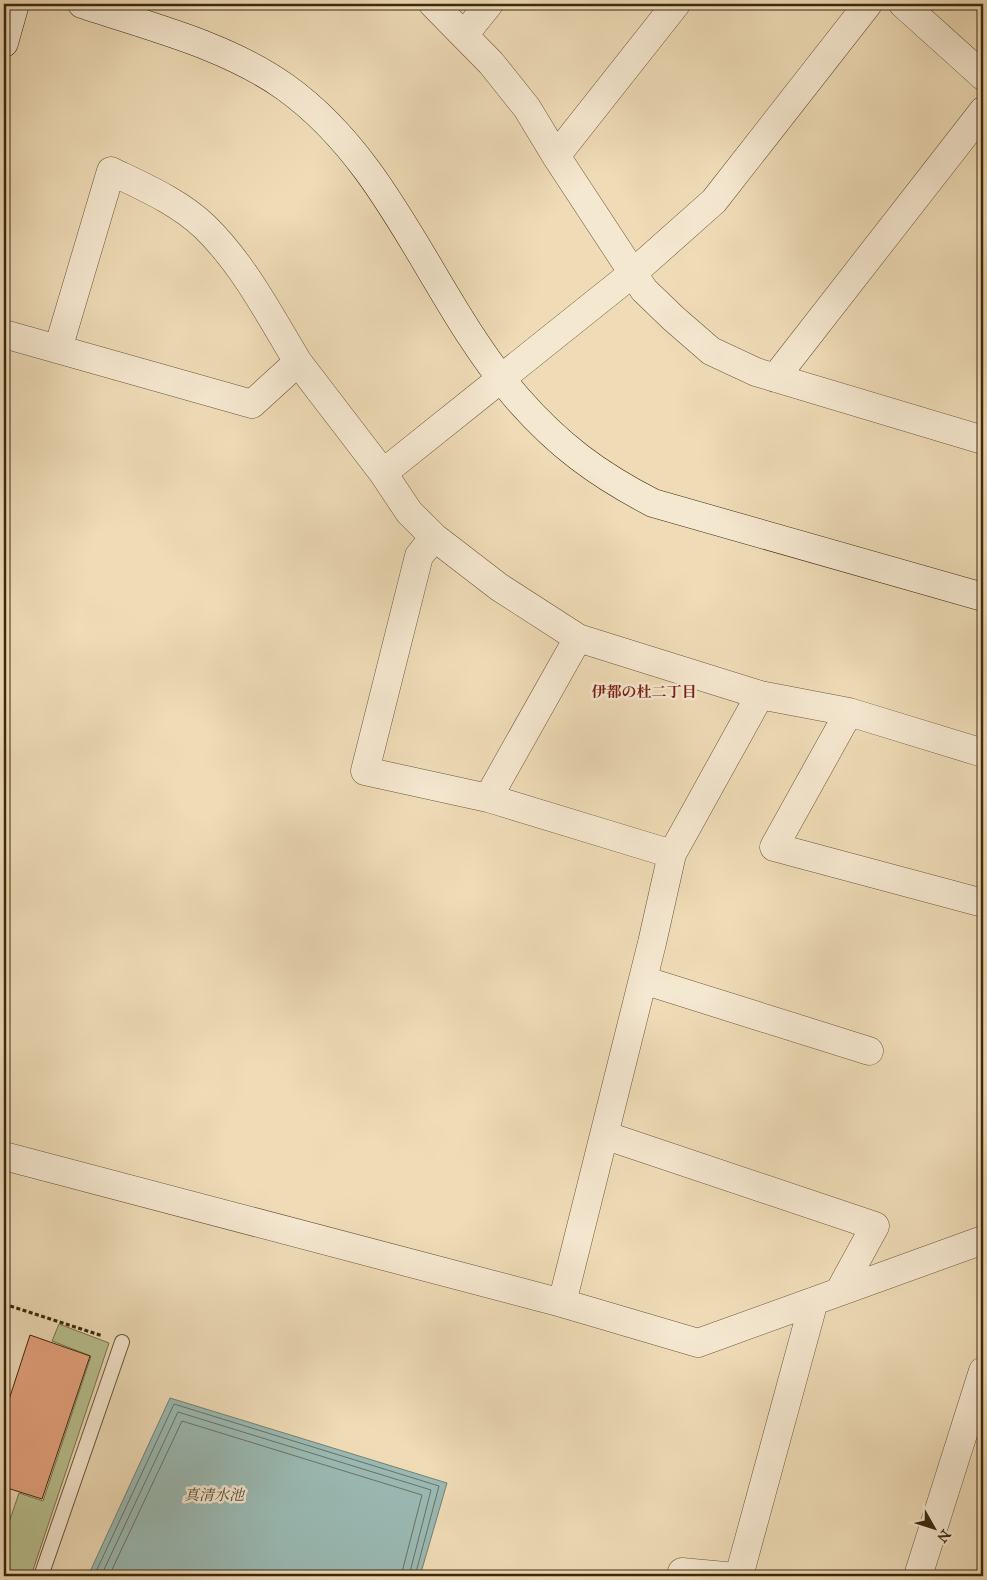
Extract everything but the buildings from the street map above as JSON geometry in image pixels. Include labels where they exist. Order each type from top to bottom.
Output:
[{"type":"street","points":[[4,43],[15,4]]},
{"type":"street","points":[[82,4],[240,59],[286,88],[328,125],[366,167],[427,261],[460,317],[516,397],[546,429],[582,461],[612,482],[653,503],[983,597]]},
{"type":"street","points":[[433,4],[491,63],[528,108],[556,156],[650,296],[711,351],[756,372],[983,440]]},
{"type":"street","points":[[464,36],[489,4]]},
{"type":"street","points":[[556,156],[676,4]]},
{"type":"street","points":[[383,473],[503,379],[633,273],[714,201],[868,4]]},
{"type":"street","points":[[902,4],[983,76]]},
{"type":"street","points":[[775,378],[983,111]]},
{"type":"street","points":[[58,349],[111,171],[164,197],[204,226],[230,253],[298,362],[383,473],[409,512],[434,537],[499,587],[578,638],[760,695],[849,712],[983,753]]},
{"type":"street","points":[[4,334],[252,404],[298,362]]},
{"type":"street","points":[[434,537],[419,556],[365,771],[488,798],[672,854]]},
{"type":"street","points":[[488,798],[578,638]]},
{"type":"street","points":[[562,1304],[643,980],[672,854],[760,695]]},
{"type":"street","points":[[849,712],[774,846],[983,903]]},
{"type":"street","points":[[643,980],[869,1051]]},
{"type":"street","points":[[604,1135],[875,1226],[826,1296],[739,1576]]},
{"type":"street","points":[[4,1156],[562,1304],[698,1343],[983,1240]]},
{"type":"street","points":[[918,1576],[983,1371]]},
{"type":"street","points":[[682,1572],[725,1576]]},
{"type":"lane","points":[[41,1576],[122,1342]]},
{"type":"path","points":[[4,1304],[122,1342]]},
{"type":"green space","points":[[59,1324],[109,1343],[31,1576],[4,1576],[4,1537],[19,1493],[43,1501],[91,1356],[52,1341]]},
{"type":"water","name":"真清水池","points":[[170,1398],[447,1483],[420,1576],[88,1576]]},
{"type":"district","name":"伊都の杜二丁目","points":[[644,692]]}]
